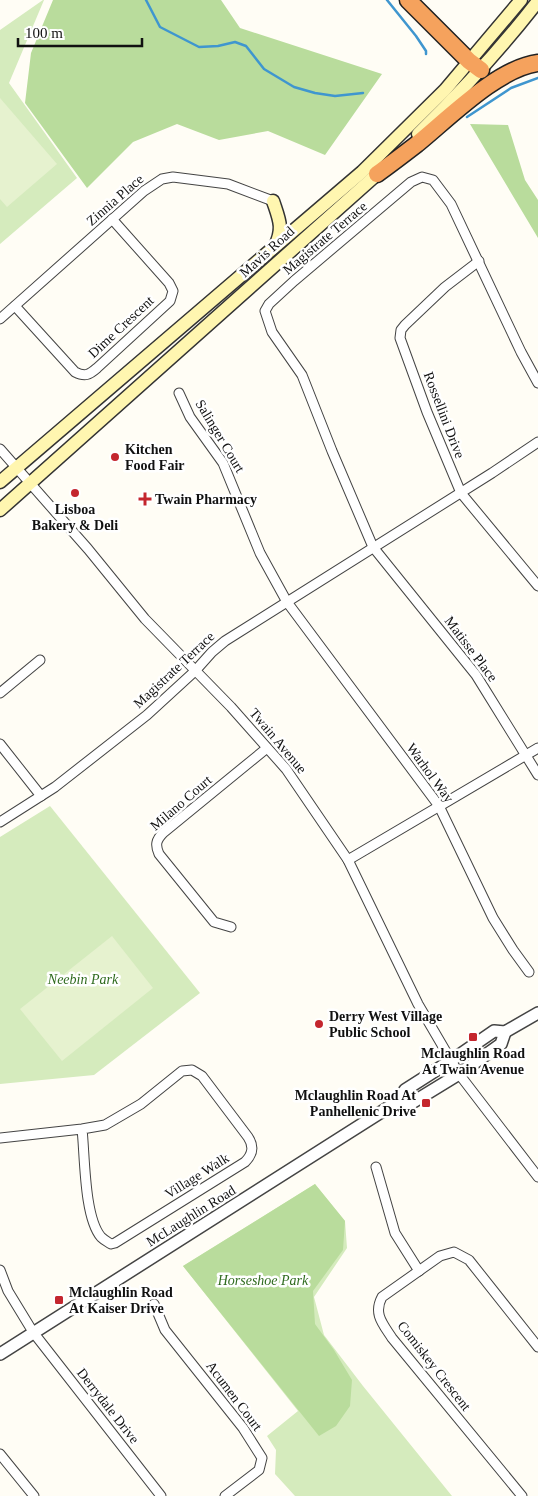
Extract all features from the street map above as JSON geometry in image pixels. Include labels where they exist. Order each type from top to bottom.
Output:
[{"type":"highway","points":[[408,0],[475,66]]},
{"type":"highway","points":[[369,176],[417,144],[475,95],[510,73],[527,65],[538,63]]},
{"type":"main road","name":"Mavis Road","points":[[475,66],[521,0]]},
{"type":"main road","name":"Mavis Road","points":[[0,510],[369,176],[445,90],[512,35],[538,1]]},
{"type":"main road","name":"Mavis Road","points":[[0,482],[274,248],[369,176]]},
{"type":"main road","points":[[273,201],[280,222],[280,230],[274,248]]},
{"type":"street","name":"Magistrate Terrace","points":[[373,547],[302,375],[272,332],[265,311],[269,304],[411,182],[422,177],[433,180],[451,204],[538,383]]},
{"type":"street","name":"Zinnia Place","points":[[0,319],[149,187],[162,179],[228,184],[273,201]]},
{"type":"street","name":"Dime Crescent","points":[[15,306],[75,372],[82,376],[97,368],[170,301],[173,292],[164,277],[112,219]]},
{"type":"street","name":"Rossellini Drive","points":[[479,261],[445,287],[405,325],[400,338],[427,412],[461,493],[538,586]]},
{"type":"street","name":"Salinger Court","points":[[179,393],[190,417],[223,463],[260,553],[287,602]]},
{"type":"street","name":"Magistrate Terrace","points":[[0,822],[55,787],[140,721],[225,641],[461,493],[538,442]]},
{"type":"street","name":"Twain Avenue","points":[[0,449],[145,619],[231,708],[286,769],[348,860],[412,994],[459,1074],[538,1177]]},
{"type":"street","name":"Matisse Place","points":[[373,547],[476,675],[538,775]]},
{"type":"street","name":"Warhol Way","points":[[287,602],[439,806],[493,918],[512,950],[529,972]]},
{"type":"street","points":[[0,693],[40,660]]},
{"type":"street","points":[[0,744],[41,796]]},
{"type":"street","name":"Milano Court","points":[[231,927],[214,922],[159,854],[156,842],[163,833],[267,748]]},
{"type":"street","points":[[348,860],[538,748]]},
{"type":"street","name":"McLaughlin Road","points":[[0,1354],[397,1102],[405,1090],[494,1031],[505,1032],[538,1013]]},
{"type":"street","name":"McLaughlin Road","points":[[397,1102],[410,1104],[459,1074],[501,1044],[505,1032]]},
{"type":"street","name":"Village Walk","points":[[0,1138],[105,1125],[141,1104],[182,1071],[192,1070],[202,1076],[252,1142],[252,1152],[245,1162],[115,1244],[111,1244],[102,1238],[90,1208],[82,1129]]},
{"type":"street","points":[[376,1167],[395,1233],[419,1271]]},
{"type":"street","name":"Comiskey Crescent","points":[[522,1496],[395,1343],[378,1314],[378,1306],[382,1298],[440,1256],[454,1252],[469,1260],[538,1347]]},
{"type":"street","name":"Derrydale Drive","points":[[0,1270],[8,1291],[33,1332],[161,1496]]},
{"type":"street","name":"Acumen Court","points":[[154,1304],[165,1330],[243,1428],[262,1458],[259,1470],[225,1496]]},
{"type":"street","points":[[0,1454],[34,1496]]},
{"type":"green space","points":[[43,0],[9,83],[77,178],[0,244],[0,30]]},
{"type":"green space","points":[[53,0],[221,0],[240,28],[382,74],[325,155],[268,131],[219,140],[177,124],[133,142],[87,188],[25,103],[31,53]]},
{"type":"green space","points":[[0,98],[57,164],[7,207],[0,199]]},
{"type":"green space","points":[[470,124],[508,125],[525,180],[538,200],[538,238]]},
{"type":"green space","name":"Neebin Park","points":[[50,806],[200,993],[94,1075],[0,1084],[0,837]]},
{"type":"green space","points":[[112,936],[153,988],[62,1061],[20,1009]]},
{"type":"green space","name":"Horseshoe Park","points":[[315,1184],[345,1221],[347,1248],[314,1297],[324,1335],[452,1496],[295,1496],[275,1474],[276,1450],[267,1436],[298,1411],[183,1266]]},
{"type":"green space","name":"Horseshoe Park","points":[[315,1184],[345,1221],[343,1250],[313,1291],[315,1324],[334,1350],[352,1380],[350,1406],[336,1426],[319,1436],[183,1266]]},
{"type":"waterway","points":[[146,0],[160,27],[199,47],[218,46],[235,42],[246,46],[264,69],[294,87],[335,96],[363,93]]},
{"type":"waterway","points":[[387,0],[416,36],[426,54]]},
{"type":"waterway","points":[[467,117],[511,88],[538,78]]},
{"type":"place","name":"Kitchen Food Fair","points":[[115,457]]},
{"type":"place","name":"Lisboa Bakery & Deli","points":[[75,493]]},
{"type":"place","name":"Twain Pharmacy","points":[[145,499]]},
{"type":"place","name":"Derry West Village Public School","points":[[319,1024]]},
{"type":"place","name":"Mclaughlin Road At Twain Avenue","points":[[473,1037]]},
{"type":"place","name":"Mclaughlin Road At Panhellenic Drive","points":[[426,1103]]},
{"type":"place","name":"Mclaughlin Road At Kaiser Drive","points":[[59,1300]]}]
